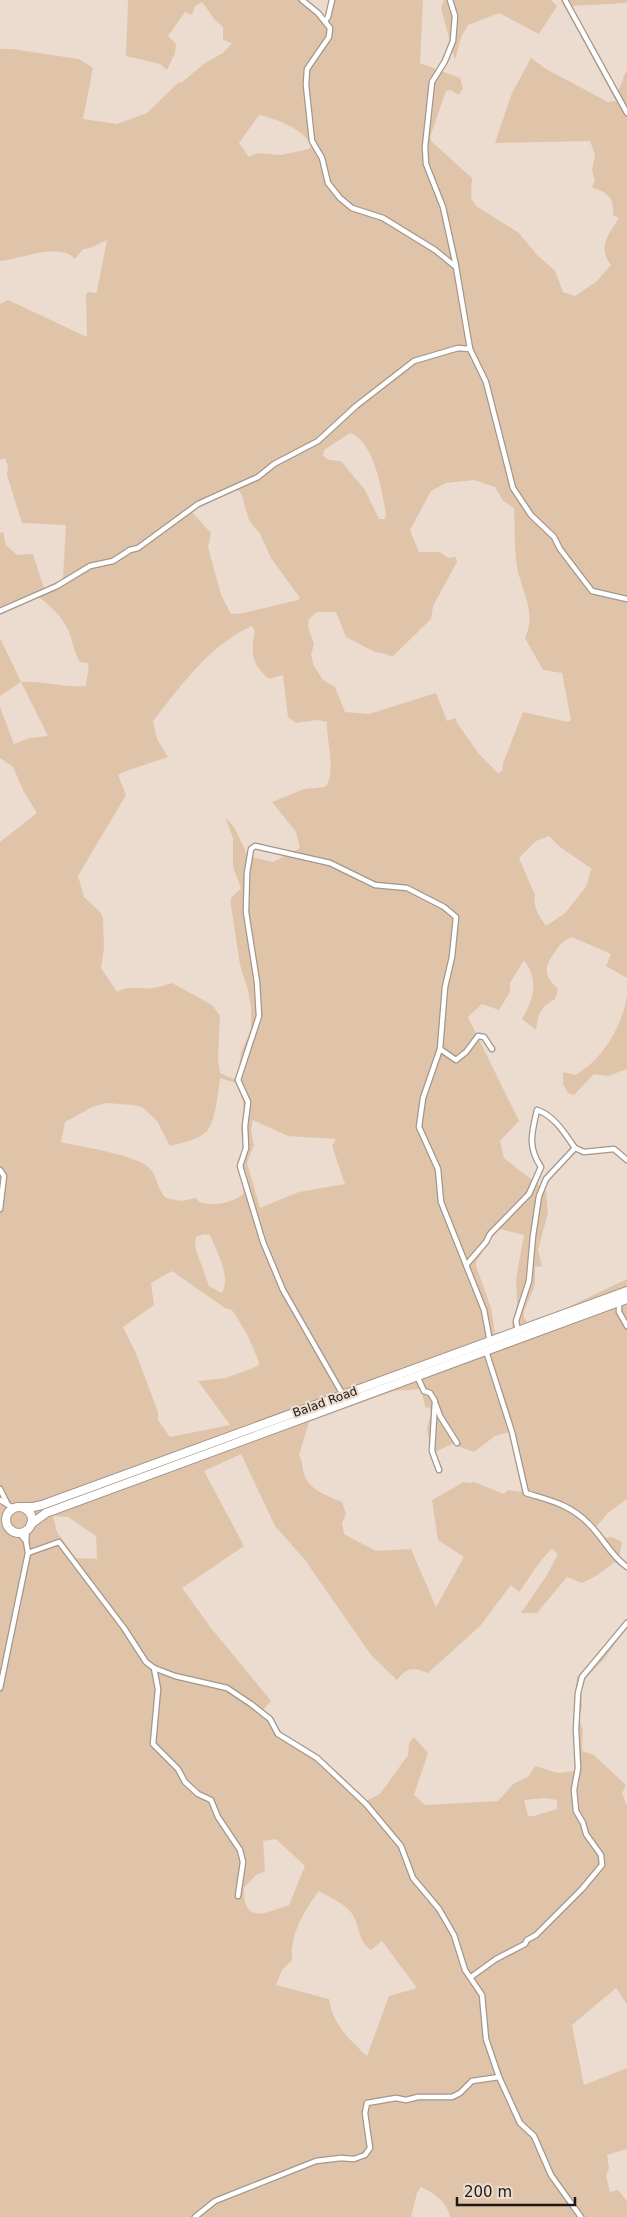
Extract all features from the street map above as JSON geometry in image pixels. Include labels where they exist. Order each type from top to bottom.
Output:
[{"type":"highway","name":"Balad Road","points":[[22,1507],[42,1505],[627,1291]]},
{"type":"highway","name":"Balad Road","points":[[29,1527],[46,1513],[627,1299]]},
{"type":"highway","points":[[10,1507],[6,1524],[17,1532]]},
{"type":"highway","points":[[0,1531],[17,1532],[29,1527],[29,1512],[22,1507],[10,1507]]},
{"type":"highway","points":[[0,1520],[10,1507]]},
{"type":"street","points":[[302,0],[330,28],[329,37],[307,69],[306,85],[312,141],[322,158],[328,183],[340,198],[352,208],[383,218],[436,250],[456,267]]},
{"type":"street","points":[[325,21],[328,17],[332,0]]},
{"type":"street","points":[[450,0],[455,16],[453,41],[445,61],[436,72],[432,82],[425,147],[426,164],[443,207],[456,267],[470,349],[486,382],[513,488],[531,515],[554,537],[560,549],[592,591],[627,599]]},
{"type":"street","points":[[565,0],[627,113]]},
{"type":"street","points":[[0,611],[57,586],[90,566],[112,561],[130,550],[138,548],[198,504],[258,476],[274,464],[318,441],[356,406],[414,361],[458,348],[470,349]]},
{"type":"street","points":[[343,1395],[283,1290],[263,1242],[240,1166],[246,1148],[245,1126],[248,1102],[238,1080],[259,1016],[258,982],[246,912],[247,873],[251,849],[255,846],[330,863],[375,885],[407,888],[444,907],[456,917],[452,957],[445,987],[440,1049],[423,1098],[419,1127],[438,1169],[441,1202],[484,1310],[490,1342]]},
{"type":"street","points":[[440,1049],[456,1060],[466,1052],[478,1036],[484,1037],[492,1049]]},
{"type":"street","points":[[467,1264],[486,1242],[490,1234],[529,1194],[541,1167],[533,1154],[531,1136],[537,1110],[546,1113],[568,1136],[575,1148],[584,1152],[614,1149],[627,1160]]},
{"type":"street","points":[[518,1331],[516,1321],[529,1281],[539,1196],[546,1179],[575,1148]]},
{"type":"street","points":[[0,1170],[4,1176],[0,1209]]},
{"type":"street","points":[[619,1302],[618,1312],[627,1326]]},
{"type":"street","points":[[486,1351],[512,1432],[526,1493],[567,1506],[589,1523],[607,1548],[627,1567]]},
{"type":"street","points":[[417,1376],[424,1391],[430,1393],[435,1401],[440,1416],[457,1443]]},
{"type":"street","points":[[435,1401],[432,1451],[439,1470]]},
{"type":"street","points":[[0,1489],[10,1507]]},
{"type":"street","points":[[0,1500],[10,1507]]},
{"type":"street","points":[[0,1688],[28,1552],[26,1541],[29,1527]]},
{"type":"street","points":[[17,1532],[26,1541]]},
{"type":"street","points":[[28,1552],[59,1542],[124,1628],[146,1662],[154,1668],[175,1676],[227,1688],[270,1719],[278,1734],[317,1758],[366,1804],[401,1846],[413,1878],[439,1909],[454,1935],[465,1970],[482,1995],[486,2039],[498,2077],[520,2123],[534,2136],[551,2175],[581,2217]]},
{"type":"street","points":[[471,1977],[496,1958],[525,1944],[536,1935],[582,1890],[602,1865],[601,1855],[586,1834],[576,1804],[574,1790],[578,1768],[576,1729],[578,1693],[582,1677],[627,1624]]},
{"type":"street","points":[[154,1668],[158,1689],[152,1744],[178,1769],[184,1782],[198,1794],[211,1800],[223,1825],[238,1846],[243,1862],[238,1896]]},
{"type":"street","points":[[195,2217],[215,2201],[316,2161],[341,2158],[354,2159],[365,2155],[370,2148],[365,2112],[367,2103],[396,2098],[406,2100],[418,2097],[452,2097],[460,2093],[472,2081],[498,2077]]},
{"type":"shaded area","points":[[128,0],[304,0],[325,18],[329,0],[423,0],[420,63],[460,78],[463,89],[458,95],[451,90],[446,91],[430,137],[432,142],[472,178],[471,198],[476,206],[519,233],[537,255],[555,271],[563,292],[575,296],[597,281],[611,265],[605,253],[606,241],[619,218],[613,215],[609,196],[592,187],[595,181],[592,170],[595,155],[590,141],[495,143],[512,93],[531,58],[546,69],[608,102],[616,101],[561,0],[627,0],[627,3],[571,6],[618,90],[627,71],[627,978],[606,966],[611,954],[572,937],[560,945],[548,963],[548,975],[558,989],[555,999],[541,1011],[536,1030],[522,1019],[532,997],[533,990],[532,975],[524,960],[510,983],[510,992],[499,1010],[482,1004],[468,1017],[519,1121],[500,1141],[504,1158],[546,1191],[548,1213],[538,1250],[542,1266],[535,1267],[535,1285],[524,1311],[524,1318],[527,1322],[564,1309],[627,1279],[627,1499],[608,1513],[596,1527],[605,1538],[612,1537],[622,1542],[619,1558],[627,1563],[627,1570],[615,1562],[596,1576],[582,1583],[567,1577],[537,1613],[521,1613],[547,1575],[558,1554],[552,1549],[538,1564],[519,1592],[511,1585],[480,1626],[428,1673],[411,1669],[407,1670],[397,1680],[371,1655],[305,1560],[275,1526],[241,1454],[204,1471],[244,1546],[182,1588],[211,1628],[271,1701],[263,1710],[273,1719],[280,1733],[325,1761],[366,1801],[380,1794],[408,1755],[409,1743],[414,1737],[428,1753],[414,1795],[425,1805],[498,1801],[513,1784],[528,1777],[535,1766],[558,1773],[575,1771],[574,1704],[577,1677],[627,1621],[627,1627],[605,1658],[586,1678],[581,1687],[582,1708],[579,1718],[583,1730],[582,1751],[594,1755],[626,1785],[622,1793],[627,1806],[627,2004],[616,1988],[572,2025],[584,2085],[627,2068],[627,2149],[607,2155],[609,2168],[606,2176],[610,2192],[618,2190],[627,2201],[627,2217],[450,2217],[446,2207],[439,2199],[421,2187],[417,2193],[411,2217],[0,2217],[0,842],[37,813],[24,792],[13,767],[0,758],[0,707],[14,744],[29,738],[48,736],[21,682],[86,686],[88,663],[80,662],[63,621],[38,596],[0,615],[0,533],[3,532],[6,545],[17,555],[33,554],[44,588],[63,579],[66,525],[22,523],[7,475],[8,466],[5,458],[0,460],[0,304],[8,300],[87,337],[86,295],[88,292],[95,293],[97,291],[107,240],[90,248],[83,249],[75,259],[68,254],[49,251],[0,261],[0,49],[12,49],[79,59],[93,68],[83,119],[117,124],[147,113],[178,83],[182,82],[205,63],[223,53],[232,43],[223,40],[223,27],[215,20],[202,2],[195,6],[192,15],[185,12],[168,36],[176,44],[175,53],[167,70],[160,64],[126,56]],"holes":[[[259,115],[274,119],[296,130],[312,146],[309,149],[281,155],[258,153],[249,157],[239,143]],[[350,433],[359,438],[371,456],[376,468],[386,513],[385,519],[379,519],[365,490],[341,461],[329,460],[323,456],[324,450]],[[474,480],[495,487],[503,501],[514,508],[517,567],[530,620],[525,638],[543,670],[562,673],[571,720],[568,722],[523,712],[503,763],[502,771],[498,773],[479,754],[457,723],[456,718],[447,721],[436,693],[369,714],[345,712],[335,687],[323,680],[314,666],[311,655],[314,644],[308,627],[309,619],[317,612],[336,612],[346,637],[375,652],[392,657],[431,619],[433,606],[457,562],[456,557],[448,558],[440,552],[419,552],[410,530],[431,491],[446,483]],[[230,486],[236,488],[241,493],[249,520],[260,534],[271,558],[300,598],[244,613],[231,614],[221,595],[208,547],[211,533],[191,511],[204,500]],[[252,626],[255,632],[253,652],[259,669],[269,679],[283,675],[288,717],[296,723],[317,720],[327,722],[331,765],[325,787],[304,789],[272,802],[296,832],[300,848],[273,862],[248,856],[234,827],[225,817],[233,838],[233,867],[241,888],[231,898],[231,906],[240,965],[248,990],[251,1008],[251,1030],[241,1052],[238,1078],[233,1079],[220,1073],[218,1059],[220,1016],[212,1005],[172,983],[153,988],[126,988],[117,992],[101,968],[104,948],[103,918],[100,912],[84,897],[78,876],[126,795],[118,775],[168,757],[157,739],[153,721],[209,655],[222,644]],[[549,836],[560,847],[592,869],[586,886],[565,913],[546,926],[536,907],[535,895],[519,858],[536,841]],[[220,1078],[236,1083],[243,1101],[244,1113],[241,1128],[244,1147],[237,1162],[244,1187],[243,1194],[228,1202],[210,1204],[199,1202],[196,1198],[181,1201],[166,1198],[152,1171],[146,1165],[124,1156],[61,1142],[65,1122],[92,1107],[106,1103],[142,1107],[157,1121],[170,1146],[195,1139],[204,1134],[210,1126],[215,1113]],[[253,1120],[288,1136],[336,1139],[332,1146],[345,1184],[299,1192],[260,1208],[247,1163],[254,1145],[251,1130]],[[500,1229],[524,1235],[516,1279],[517,1304],[511,1330],[495,1333],[491,1308],[476,1266],[476,1262]],[[204,1234],[210,1235],[222,1264],[225,1279],[222,1293],[209,1286],[195,1247],[196,1237]],[[172,1271],[225,1308],[232,1310],[247,1334],[259,1362],[258,1366],[226,1378],[198,1381],[230,1425],[170,1437],[158,1420],[158,1412],[135,1351],[123,1327],[154,1305],[151,1283]],[[421,1389],[425,1407],[430,1408],[431,1415],[427,1428],[431,1454],[452,1444],[474,1452],[495,1436],[509,1432],[522,1492],[508,1490],[504,1494],[474,1482],[464,1482],[432,1500],[438,1540],[464,1557],[436,1607],[411,1549],[376,1551],[344,1534],[342,1523],[346,1514],[342,1502],[313,1487],[305,1477],[299,1455],[309,1422],[394,1391]],[[53,1516],[68,1517],[96,1536],[97,1559],[76,1558],[57,1532]],[[545,1798],[557,1800],[557,1809],[528,1816],[524,1800]],[[276,1839],[305,1866],[289,1905],[264,1913],[251,1912],[245,1900],[244,1888],[256,1875],[265,1871],[263,1841]],[[319,1891],[339,1902],[354,1917],[367,1947],[371,1950],[382,1941],[417,1988],[389,1996],[367,2056],[338,2024],[329,1999],[276,1985],[282,1970],[292,1960],[293,1941],[299,1923]]]},
{"type":"shaded area","points":[[444,0],[551,0],[557,6],[539,34],[499,13],[468,25],[461,37],[455,60],[441,8]]},
{"type":"shaded area","points":[[0,638],[21,682],[0,696]]},
{"type":"shaded area","points":[[627,995],[627,1069],[608,1076],[594,1074],[574,1095],[568,1093],[563,1084],[563,1072],[575,1075],[594,1061],[616,1030]]}]
